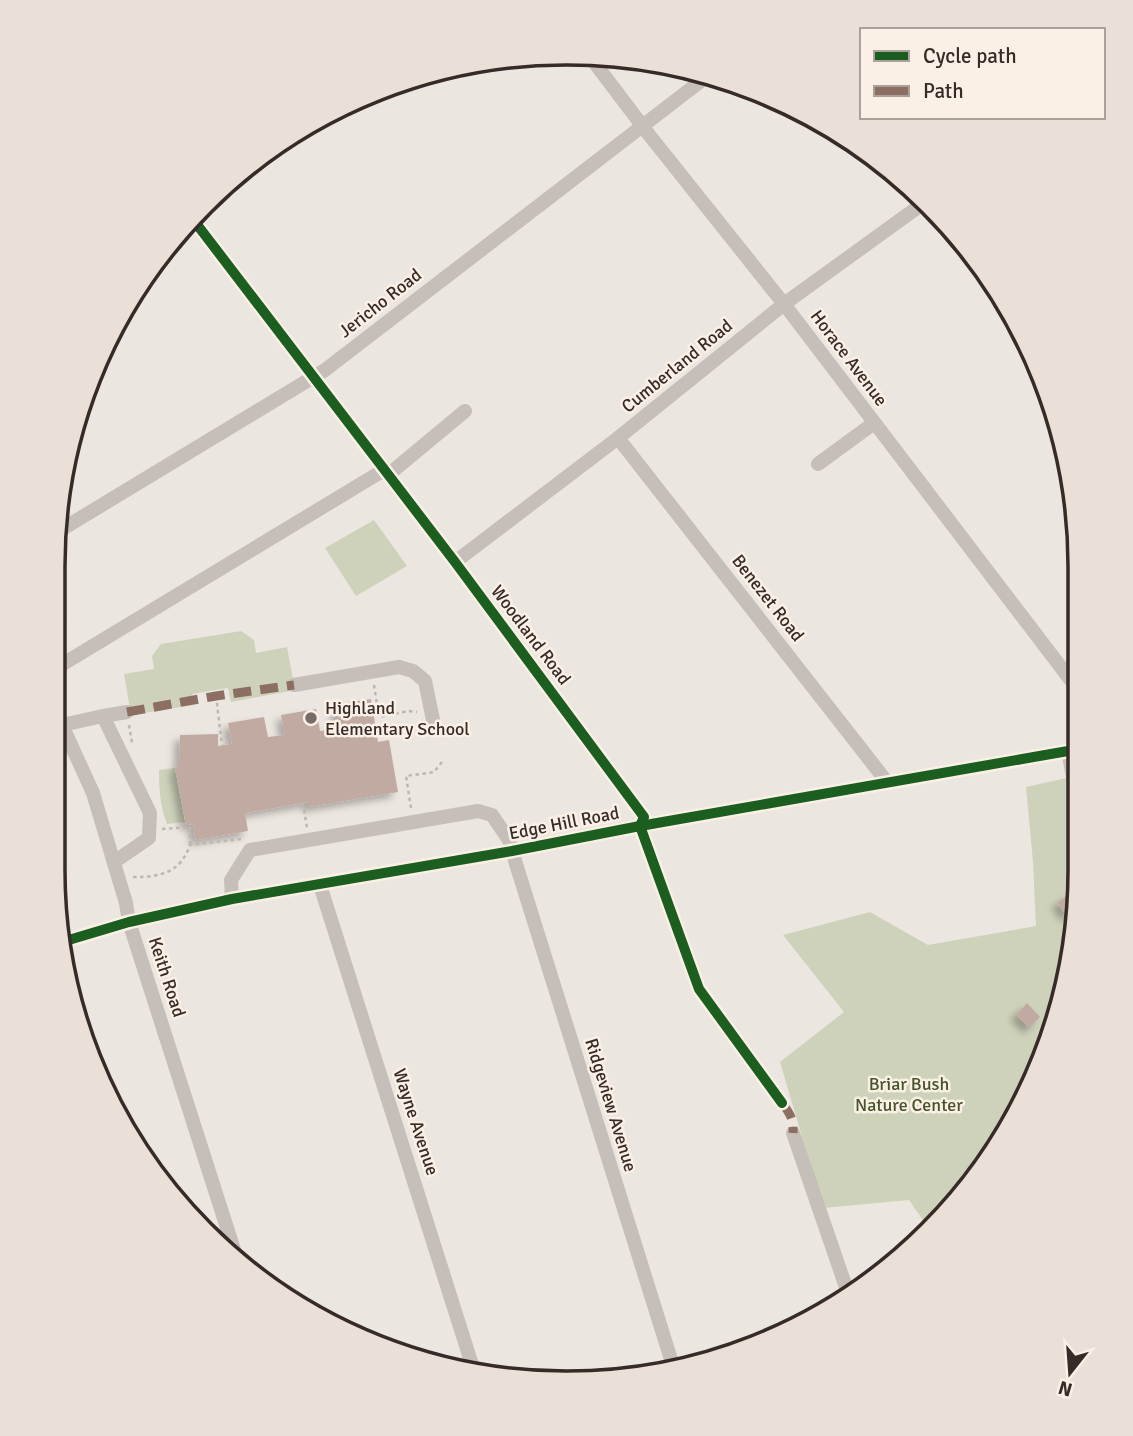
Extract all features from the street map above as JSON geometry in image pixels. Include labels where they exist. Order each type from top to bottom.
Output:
[{"type":"street","name":"Horace Avenue","points":[[597,66],[784,304],[1068,677]]},
{"type":"street","name":"Jericho Road","points":[[67,526],[336,361],[699,83]]},
{"type":"street","name":"Cumberland Road","points":[[455,562],[618,438],[784,304],[917,208]]},
{"type":"street","name":"Woodland Road","points":[[198,226],[455,562],[644,817],[640,826],[699,989],[782,1103]]},
{"type":"street","points":[[65,663],[386,473],[465,411]]},
{"type":"street","points":[[818,464],[874,423]]},
{"type":"street","name":"Benezet Road","points":[[618,438],[887,782]]},
{"type":"street","points":[[294,685],[399,667],[413,671],[425,681],[428,716]]},
{"type":"street","points":[[65,724],[127,712]]},
{"type":"street","points":[[103,716],[150,813],[149,838],[114,862]]},
{"type":"street","name":"Keith Road","points":[[65,732],[93,793],[129,922],[232,1243]]},
{"type":"street","name":"Edge Hill Road","points":[[70,941],[129,922],[232,899],[1068,750]]},
{"type":"street","name":"Ridgeview Avenue","points":[[232,899],[231,880],[250,849],[478,811],[492,815],[509,839],[671,1360]]},
{"type":"street","name":"Wayne Avenue","points":[[320,885],[471,1362]]},
{"type":"street","points":[[793,1133],[846,1286]]},
{"type":"path","points":[[372,671],[379,717],[408,711],[428,716]]},
{"type":"path","points":[[216,696],[222,745]]},
{"type":"path","points":[[127,712],[132,745]]},
{"type":"path","points":[[412,811],[407,776],[434,772],[442,762]]},
{"type":"path","points":[[303,803],[307,828]]},
{"type":"path","points":[[130,877],[155,877],[175,868],[186,856],[190,845],[190,827],[162,830]]},
{"type":"path","points":[[190,845],[241,839]]},
{"type":"green space","points":[[374,520],[407,566],[356,596],[325,548]]},
{"type":"green space","points":[[241,631],[254,640],[256,653],[287,647],[295,690],[231,702],[228,688],[192,694],[193,705],[131,715],[124,674],[154,669],[152,656],[161,644]]},
{"type":"green space","points":[[175,768],[185,822],[167,824],[160,798],[159,770]]},
{"type":"green space","name":"Briar Bush Nature Center","points":[[1068,778],[1068,870],[1059,967],[1042,1031],[1017,1091],[965,1175],[924,1221],[909,1200],[823,1208],[780,1062],[844,1012],[783,935],[870,912],[928,945],[1036,926],[1026,787]]},
{"type":"building","points":[[371,699],[378,742],[389,740],[398,792],[308,807],[308,802],[245,813],[248,831],[196,840],[193,824],[186,825],[175,768],[179,766],[180,735],[218,734],[218,746],[232,744],[228,723],[264,717],[268,737],[285,735],[281,715],[316,709],[320,731],[339,728],[335,705]]},
{"type":"building","points":[[1067,896],[1066,915],[1057,903]]},
{"type":"building","points":[[1027,1003],[1040,1017],[1029,1028],[1016,1015]]},
{"type":"marked path","points":[[127,712],[294,685]]},
{"type":"marked path","points":[[782,1103],[791,1117],[793,1133]]},
{"type":"cycle path","points":[[198,226],[455,562],[644,817],[640,826],[699,989],[782,1103]]},
{"type":"cycle path","points":[[70,940],[129,922],[232,899],[1068,751]]},
{"type":"place","name":"Highland Elementary School","points":[[311,718]]}]
